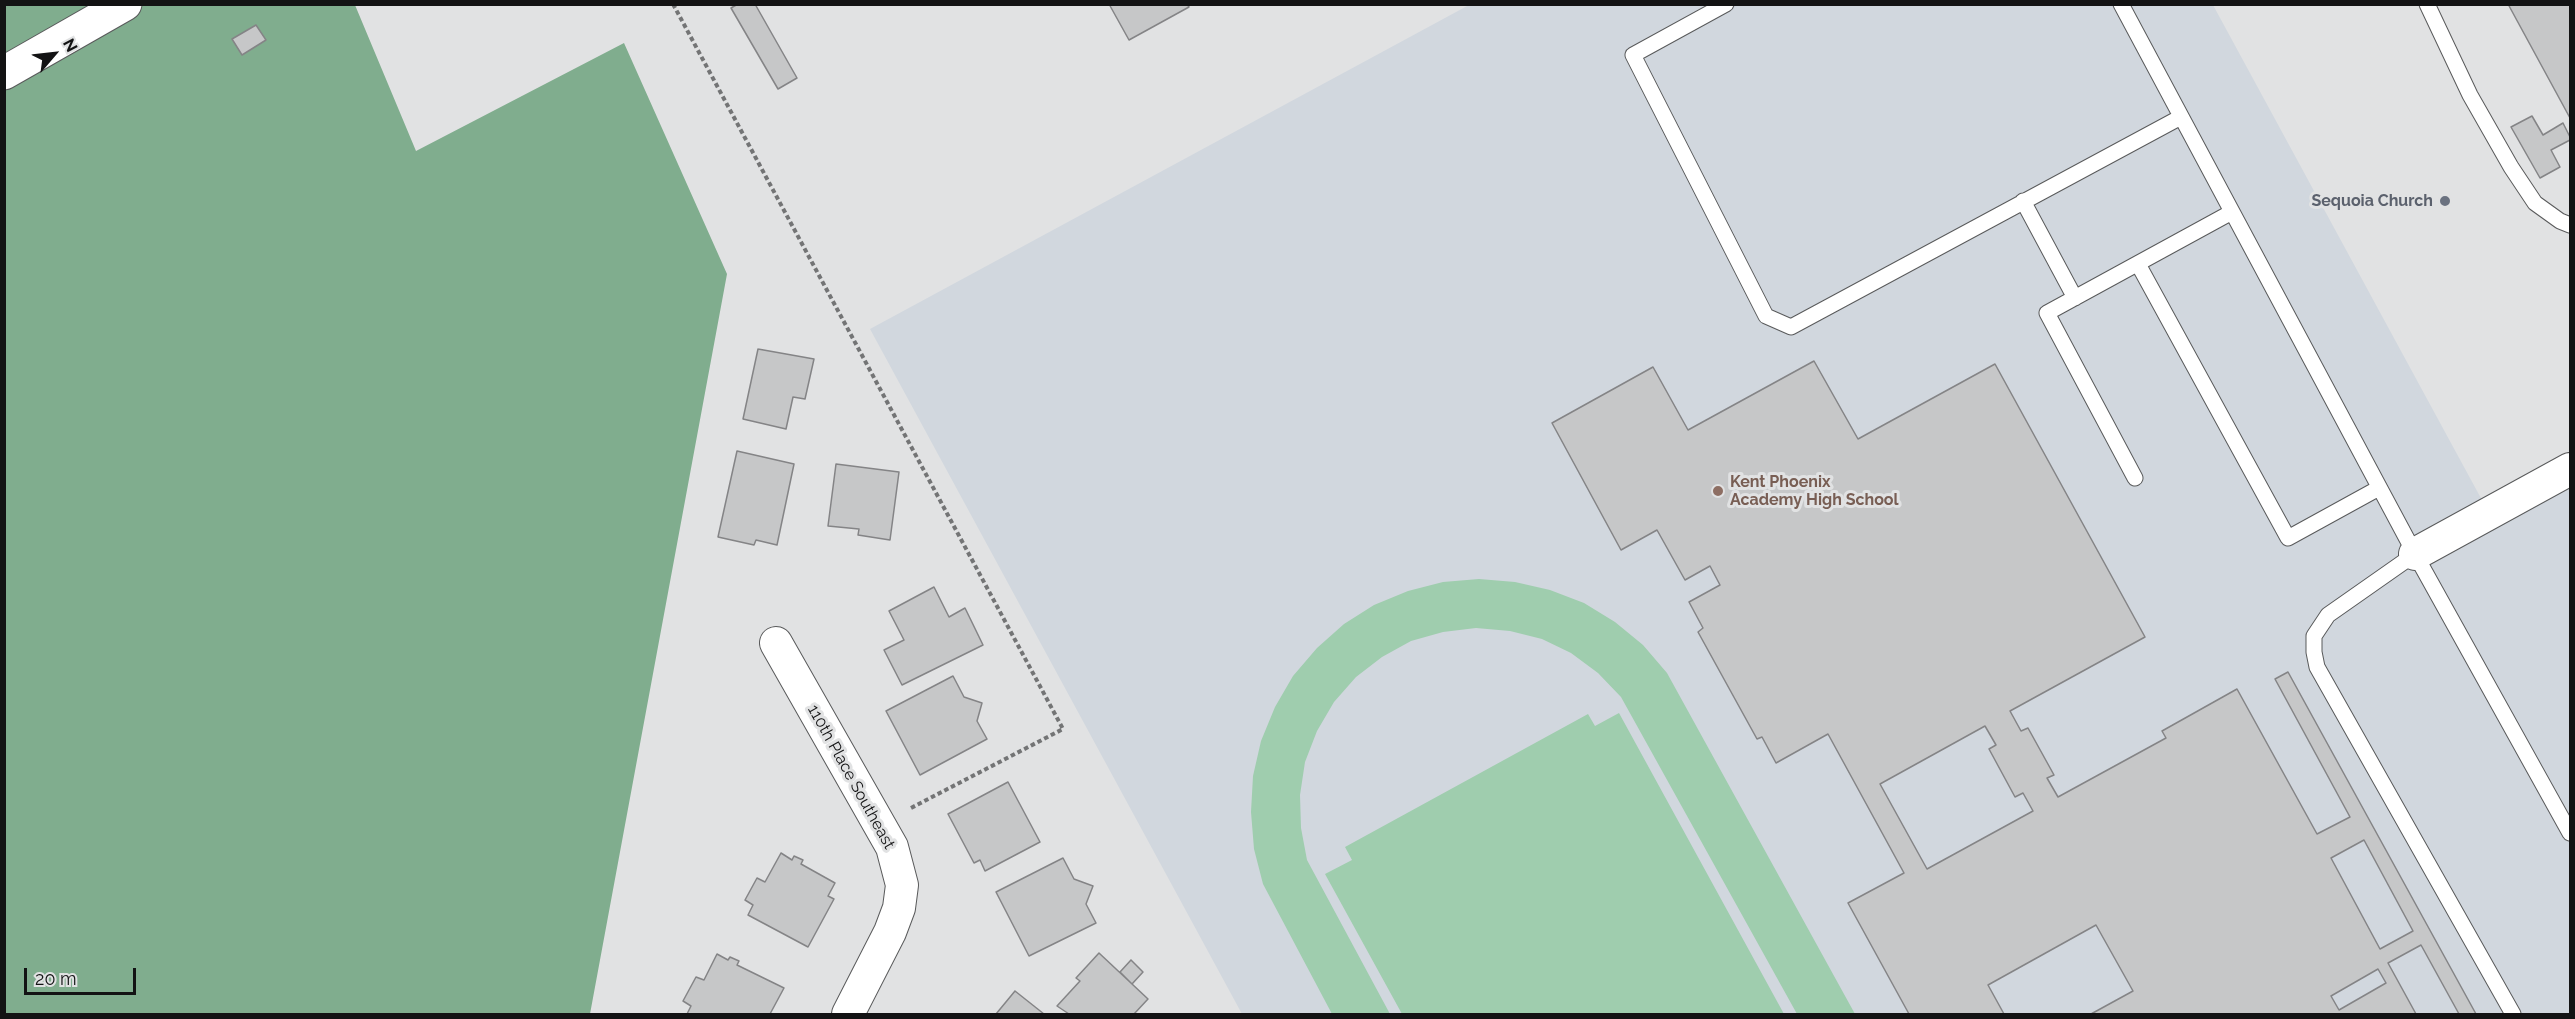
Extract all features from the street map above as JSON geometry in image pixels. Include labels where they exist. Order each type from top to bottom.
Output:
[{"type":"street","points":[[4,73],[125,4]]},
{"type":"street","points":[[2415,554],[2571,470]]},
{"type":"street","name":"110th Place Southeast","points":[[776,643],[892,847],[902,885],[899,908],[890,932],[848,1014]]},
{"type":"lane","points":[[1726,4],[1633,55],[1766,316],[1791,327],[2181,117]]},
{"type":"lane","points":[[2121,4],[2379,488],[2571,833]]},
{"type":"lane","points":[[2427,4],[2470,95],[2511,167],[2535,203],[2560,221],[2571,225]]},
{"type":"lane","points":[[2023,201],[2075,298]]},
{"type":"lane","points":[[2135,478],[2047,313],[2232,213]]},
{"type":"lane","points":[[2138,264],[2288,538],[2379,488]]},
{"type":"lane","points":[[2415,554],[2328,615],[2314,636],[2314,652],[2318,667],[2512,1014]]},
{"type":"path","points":[[673,4],[1064,729],[879,825]]},
{"type":"shaded area","name":"Kent Phoenix Academy High School","points":[[1469,5],[2213,5],[2489,513],[2570,469],[2570,1014],[1242,1014],[870,329]]},
{"type":"green space","points":[[5,5],[355,5],[416,151],[624,43],[727,274],[590,1014],[5,1014]]},
{"type":"green space","points":[[1479,579],[1515,582],[1550,590],[1584,603],[1615,622],[1643,645],[1667,673],[1855,1014],[1797,1014],[1621,697],[1598,673],[1571,653],[1542,639],[1510,631],[1476,628],[1443,632],[1411,641],[1382,657],[1356,677],[1334,702],[1317,731],[1305,762],[1300,795],[1301,828],[1307,860],[1390,1014],[1332,1014],[1263,884],[1254,849],[1251,812],[1253,776],[1261,741],[1275,707],[1293,676],[1317,648],[1344,624],[1374,605],[1408,591],[1443,582]]},
{"type":"green space","points":[[1619,713],[1784,1014],[1402,1014],[1325,874],[1352,860],[1345,847],[1588,714],[1595,726]]},
{"type":"building","points":[[738,4],[755,4],[797,78],[778,89],[731,8]]},
{"type":"building","points":[[1109,4],[1187,4],[1189,7],[1129,40]]},
{"type":"building","points":[[2508,4],[2570,4],[2570,118]]},
{"type":"building","points":[[256,25],[266,40],[242,55],[232,39]]},
{"type":"building","points":[[2532,116],[2543,135],[2563,123],[2570,137],[2570,140],[2551,150],[2560,167],[2540,178],[2511,127]]},
{"type":"building","points":[[758,349],[814,359],[805,399],[793,397],[786,429],[743,419]]},
{"type":"building","points":[[1814,361],[1858,439],[1995,364],[2145,637],[2010,711],[2021,731],[2028,728],[2054,775],[2047,778],[2058,797],[2166,738],[2162,731],[2237,689],[2317,834],[2350,817],[2275,679],[2288,672],[2476,1014],[2459,1014],[2421,945],[2388,963],[2416,1014],[2091,1014],[2133,991],[2096,925],[1988,985],[2004,1014],[1909,1014],[1848,903],[1904,873],[1828,734],[1776,763],[1762,737],[1757,739],[1698,632],[1703,628],[1689,602],[1720,585],[1710,566],[1685,580],[1657,530],[1621,550],[1552,423],[1653,367],[1688,430]],"holes":[[[1985,726],[1996,745],[1989,749],[2015,797],[2023,793],[2033,811],[1927,869],[1880,784]],[[2364,840],[2413,931],[2380,949],[2331,858]],[[2378,969],[2386,983],[2339,1010],[2331,996]]]},
{"type":"building","points":[[737,451],[794,464],[777,545],[756,540],[754,545],[718,537]]},
{"type":"building","points":[[836,464],[899,472],[890,540],[858,535],[859,529],[828,526]]},
{"type":"building","points":[[934,587],[949,617],[965,608],[983,645],[902,685],[884,650],[904,640],[889,611]]},
{"type":"building","points":[[953,676],[964,697],[982,703],[977,721],[987,739],[920,775],[886,711]]},
{"type":"building","points":[[1008,782],[1040,842],[985,871],[980,860],[974,863],[948,814]]},
{"type":"building","points":[[781,853],[792,860],[794,856],[803,860],[801,864],[835,883],[828,896],[834,899],[808,947],[748,915],[753,905],[745,900],[757,878],[765,882]]},
{"type":"building","points":[[1063,858],[1074,879],[1093,886],[1086,904],[1096,923],[1029,956],[996,892]]},
{"type":"building","points":[[1099,953],[1148,999],[1134,1014],[1069,1014],[1057,1006],[1080,981],[1076,978]]},
{"type":"building","points":[[717,954],[728,960],[730,957],[739,961],[737,965],[784,988],[770,1014],[687,1014],[691,1006],[683,1001],[696,977],[704,980]]},
{"type":"building","points":[[1131,960],[1143,972],[1132,984],[1120,972]]},
{"type":"building","points":[[1015,991],[1044,1014],[996,1014]]},
{"type":"place","name":"Sequoia Church","points":[[2445,201]]},
{"type":"place","name":"Kent Phoenix Academy High School","points":[[1718,491]]}]
